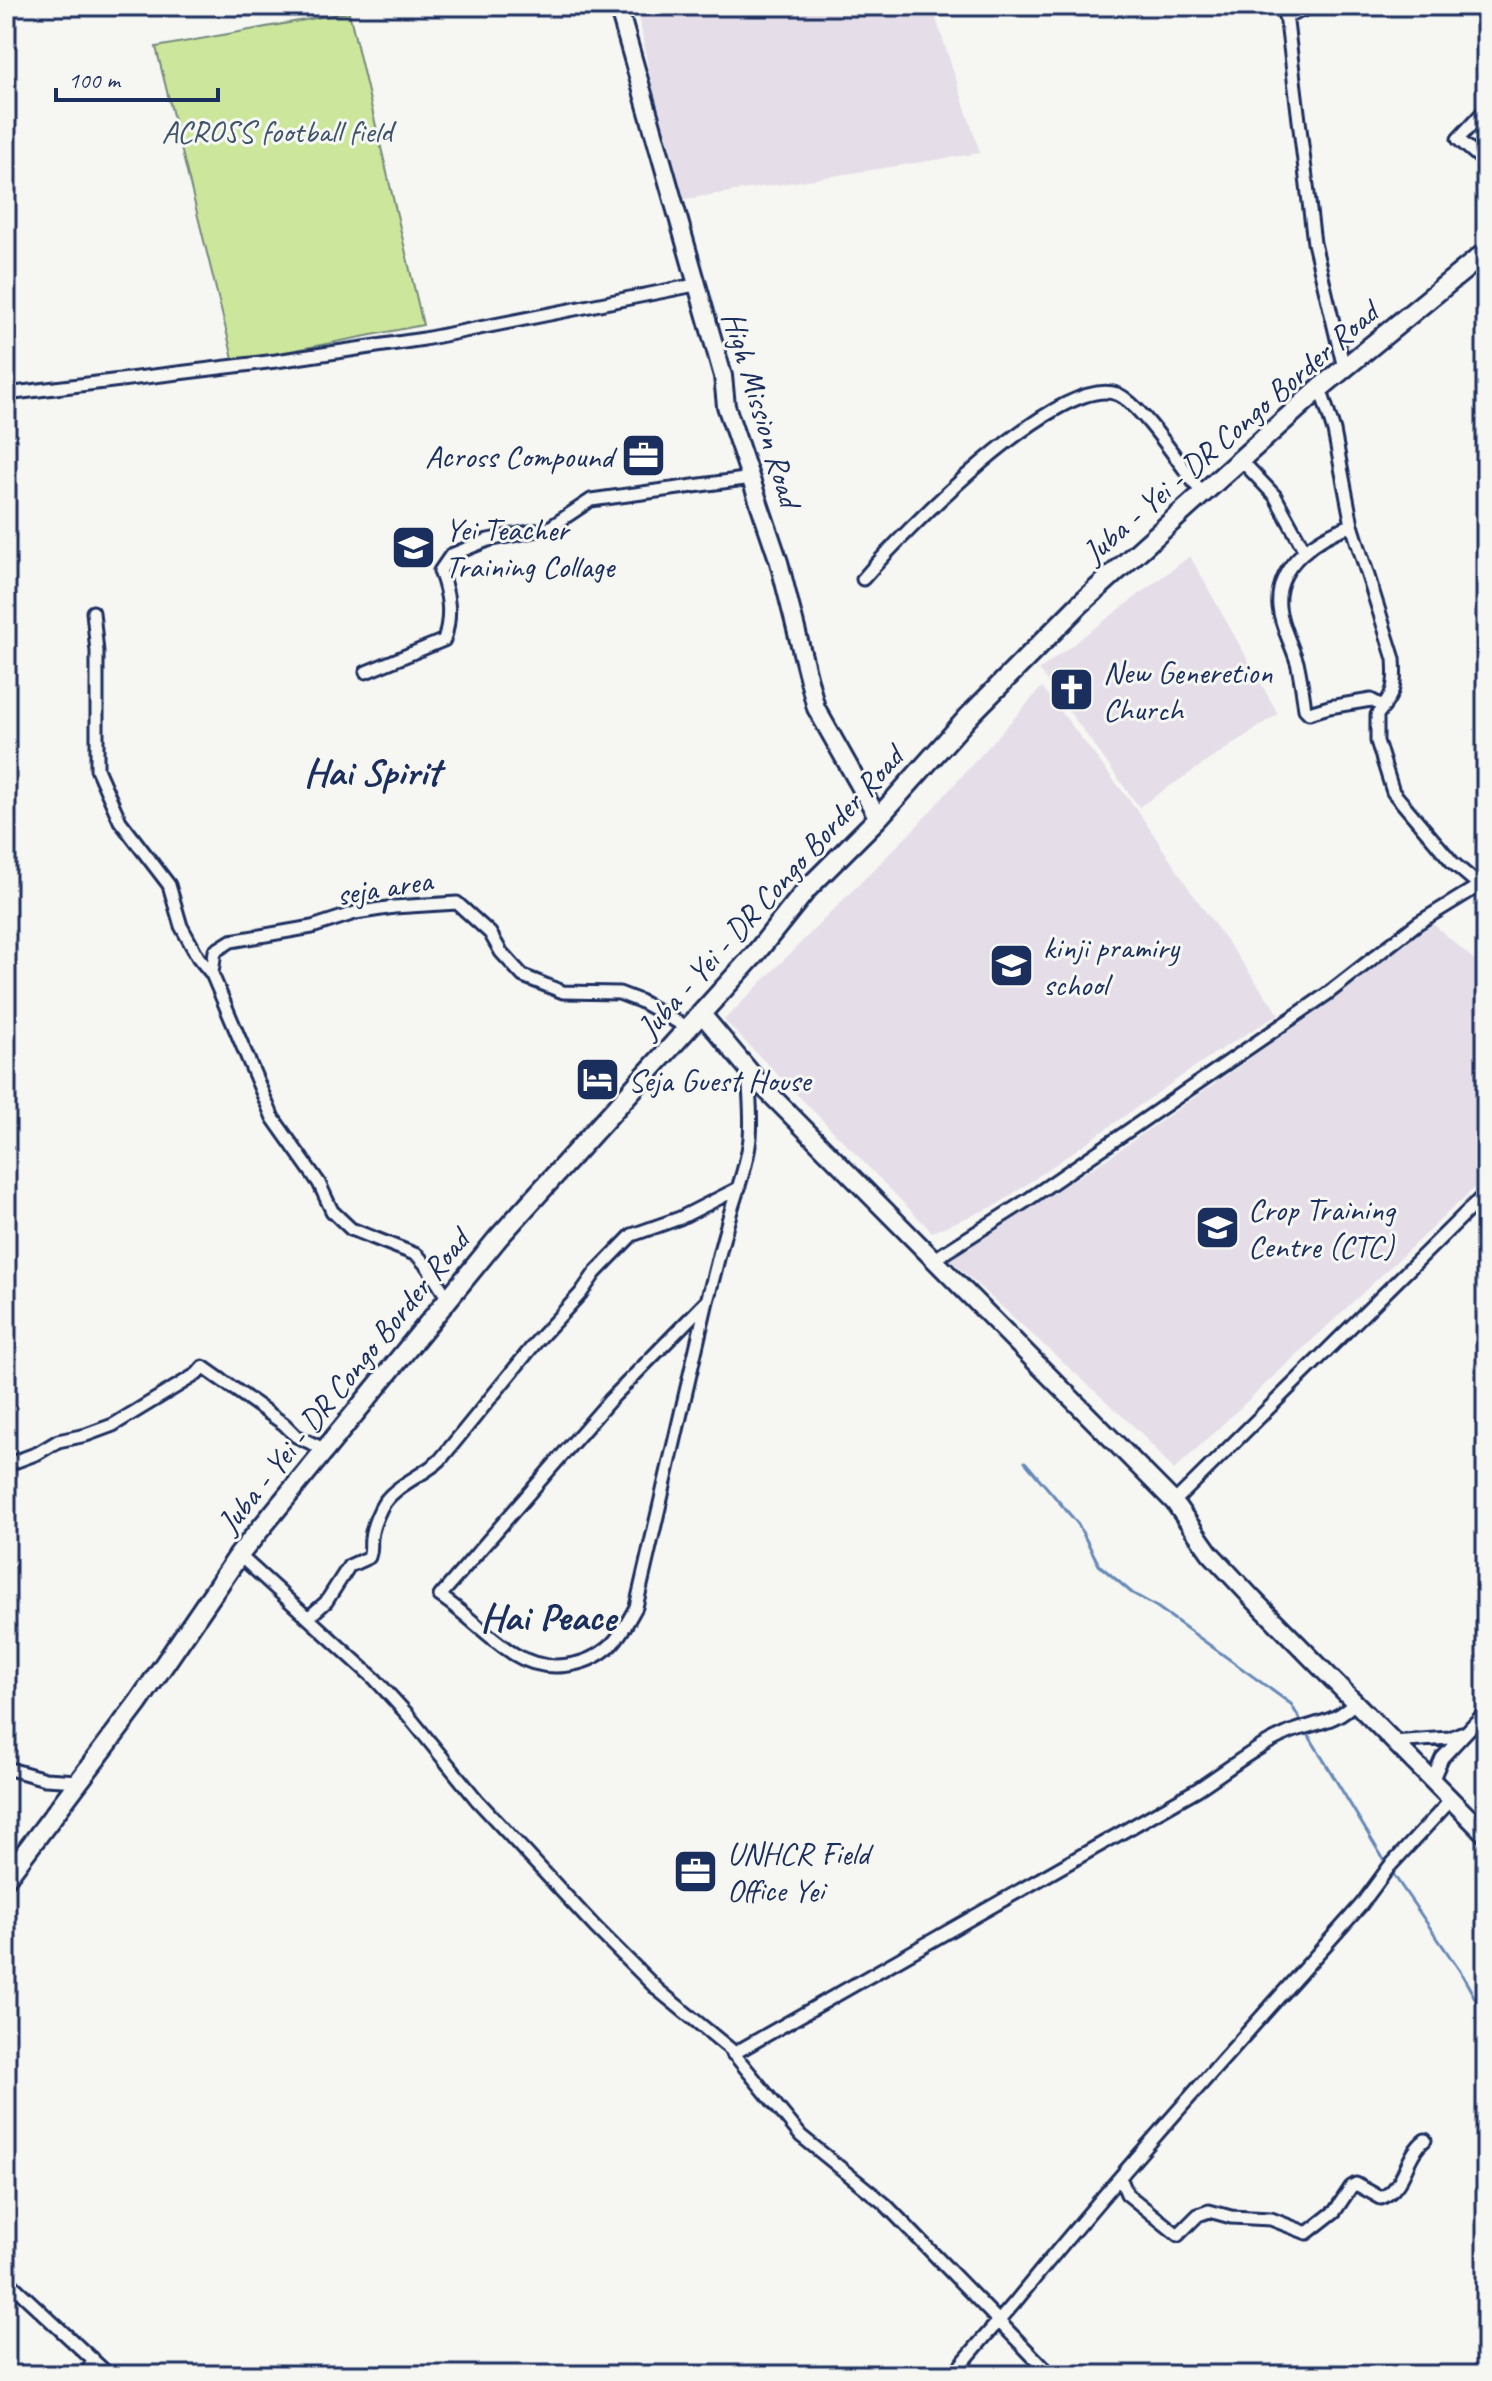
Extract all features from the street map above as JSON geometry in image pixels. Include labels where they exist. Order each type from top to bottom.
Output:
[{"type":"main road","name":"Juba - Yei - DR Congo Border Road","points":[[6,1878],[138,1703],[239,1555],[498,1238],[756,953],[807,889],[878,818],[970,715],[1046,637],[1320,388],[1486,252]]},
{"type":"street","name":"High Mission Road","points":[[618,6],[723,376],[726,406],[779,562],[816,708],[878,818]]},
{"type":"street","points":[[1313,6],[1285,12],[1314,243],[1344,368]]},
{"type":"street","points":[[1486,109],[1458,139],[1486,163]]},
{"type":"street","points":[[6,394],[276,361],[424,339],[695,285]]},
{"type":"street","points":[[933,1260],[1026,1201],[1327,994],[1418,923],[1483,888],[1453,863],[1393,792],[1377,741],[1377,715],[1391,699],[1395,679],[1394,659],[1352,525],[1334,431],[1320,388]]},
{"type":"street","points":[[863,579],[919,518],[982,464],[1046,415],[1085,395],[1112,392],[1130,401],[1203,494]]},
{"type":"street","points":[[1241,460],[1275,496],[1305,551]]},
{"type":"street","points":[[366,672],[444,640],[449,623],[449,594],[440,571],[451,555],[488,540],[549,528],[591,500],[752,478]]},
{"type":"street","points":[[1352,525],[1319,539],[1305,551],[1285,577],[1279,605],[1297,663],[1305,709],[1309,713],[1371,700],[1384,707]]},
{"type":"street","points":[[93,612],[97,652],[97,769],[120,821],[169,885],[181,926],[198,957],[212,974],[273,1118],[319,1183],[332,1211],[351,1229],[417,1255],[443,1291],[452,1295]]},
{"type":"street","name":"seja area","points":[[212,974],[215,951],[231,941],[312,927],[355,913],[457,903],[490,933],[501,952],[523,976],[563,992],[619,993],[688,1028]]},
{"type":"street","points":[[701,1013],[748,1069],[1174,1502],[1210,1553],[1391,1742],[1486,1835]]},
{"type":"street","points":[[707,1301],[610,1400],[440,1596],[514,1654],[535,1664],[583,1664],[612,1644],[636,1607],[707,1301],[750,1140],[748,1069]]},
{"type":"street","points":[[309,1617],[326,1602],[349,1566],[369,1557],[372,1548],[370,1540],[387,1500],[440,1460],[595,1273],[632,1235],[680,1218],[739,1188]]},
{"type":"street","points":[[1174,1502],[1486,1193]]},
{"type":"street","points":[[6,1465],[38,1453],[58,1441],[113,1425],[197,1374],[203,1367],[284,1424],[296,1436],[326,1450]]},
{"type":"street","points":[[239,1555],[375,1679],[477,1800],[595,1927],[658,1990],[730,2049],[801,2136],[885,2204],[1051,2375]]},
{"type":"street","points":[[733,2054],[1198,1789],[1252,1752],[1290,1732],[1346,1713],[1355,1702]]},
{"type":"street","points":[[1432,1781],[1442,1758],[1486,1711]]},
{"type":"street","points":[[1391,1742],[1450,1738],[1468,1730]]},
{"type":"street","points":[[6,1768],[45,1779],[79,1781]]},
{"type":"street","points":[[953,2375],[975,2345],[999,2322],[1120,2177],[1450,1801]]},
{"type":"street","points":[[1120,2177],[1127,2194],[1178,2235],[1198,2215],[1209,2211],[1231,2217],[1271,2219],[1307,2233],[1335,2211],[1356,2184],[1381,2198],[1389,2194],[1404,2174],[1409,2158],[1425,2140]]},
{"type":"street","points":[[6,2279],[109,2375]]},
{"type":"street","points":[[87,2375],[93,2359]]},
{"type":"shaded area","points":[[637,6],[932,6],[980,153],[672,201]]},
{"type":"shaded area","points":[[1190,556],[1278,714],[1139,807],[1039,670]]},
{"type":"shaded area","name":"kinji pramiry school","points":[[1042,687],[1140,814],[1279,1014],[1212,1055],[997,1205],[932,1232],[724,1020],[917,826]]},
{"type":"shaded area","name":"Crop Training Centre (CTC)","points":[[1432,923],[1486,970],[1486,1177],[1174,1470],[1141,1433],[949,1259],[1111,1156],[1249,1059]]},
{"type":"green space","name":"ACROSS football field","points":[[349,12],[423,325],[234,362],[156,47]]},
{"type":"waterway","points":[[1025,1462],[1078,1524],[1099,1565],[1132,1593],[1157,1607],[1291,1704],[1303,1725]]},
{"type":"waterway","points":[[1306,1731],[1387,1865]]},
{"type":"waterway","points":[[1391,1871],[1460,1971],[1486,2018]]},
{"type":"place","name":"Across Compound","points":[[644,456]]},
{"type":"place","name":"Yei Teacher Training Collage","points":[[414,547]]},
{"type":"place","name":"New Generetion Church","points":[[1072,690]]},
{"type":"place","name":"kinji pramiry school","points":[[1012,965]]},
{"type":"place","name":"Seja Guest House","points":[[597,1080]]},
{"type":"place","name":"Crop Training Centre (CTC)","points":[[1217,1227]]},
{"type":"place","name":"UNHCR Field Office Yei","points":[[696,1871]]},
{"type":"district","name":"Hai Spirit","points":[[372,771]]},
{"type":"district","name":"Hai Peace","points":[[548,1616]]}]
